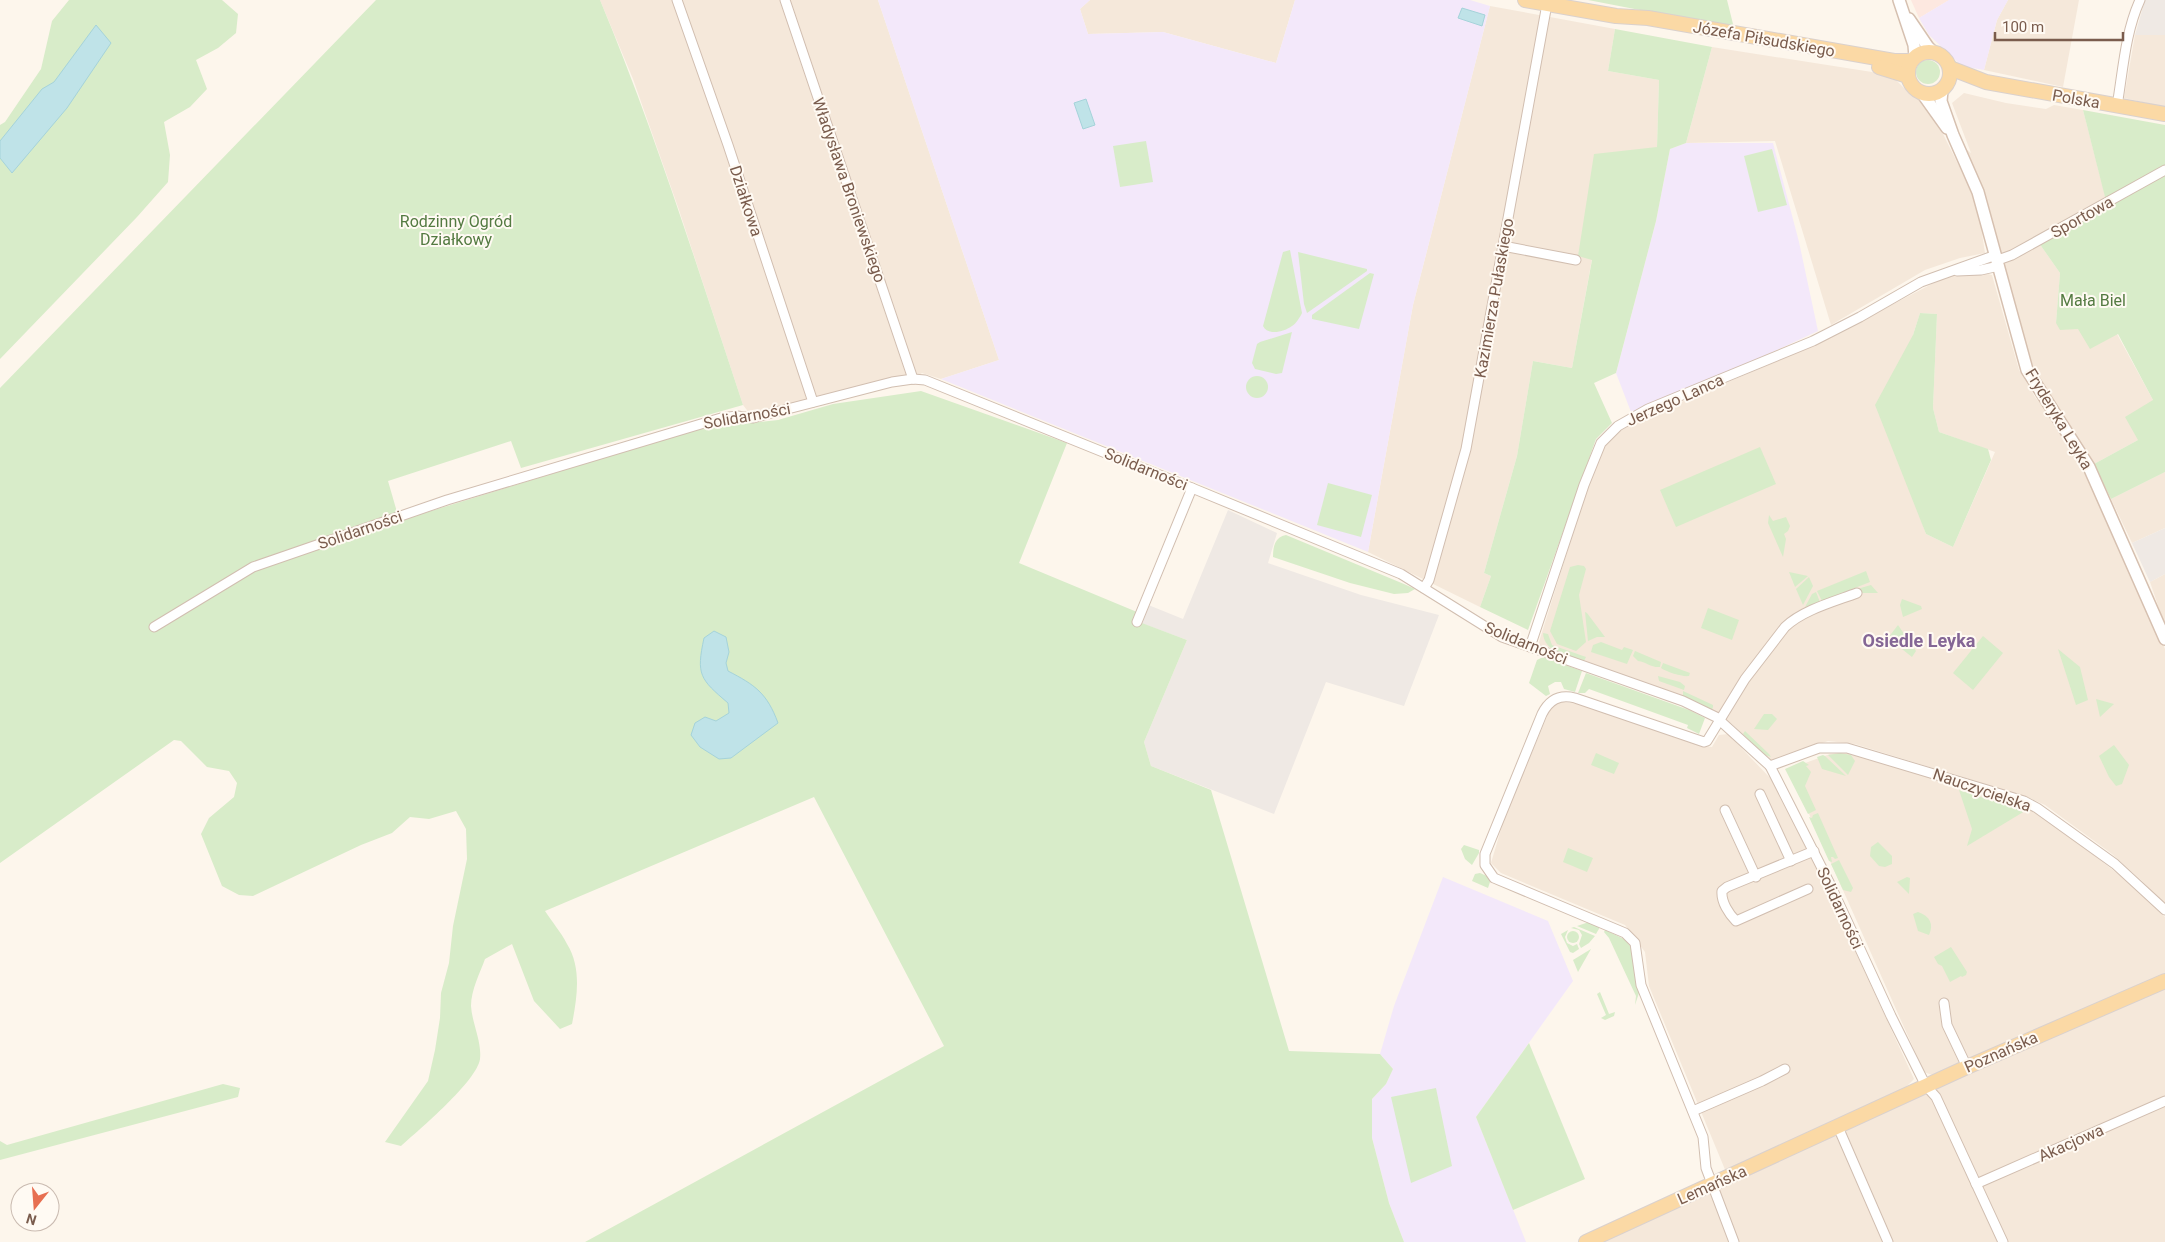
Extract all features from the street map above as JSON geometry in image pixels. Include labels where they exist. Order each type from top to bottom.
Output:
[{"type":"main road","name":"Józefa Piłsudskiego","points":[[1525,0],[1616,16],[1648,18],[1870,57],[1904,62],[1913,59]]},
{"type":"main road","name":"Józefa Piłsudskiego","points":[[1616,16],[1646,26],[1892,70],[1908,76]]},
{"type":"main road","points":[[1924,52],[1933,52],[1944,57],[1950,68],[1945,86],[1932,94],[1922,93],[1914,88],[1908,76],[1913,59],[1924,52]]},
{"type":"main road","name":"Polska","points":[[1950,68],[1986,82],[2165,114]]},
{"type":"main road","name":"Polska","points":[[1945,86],[1986,82]]},
{"type":"main road","name":"Poznańska","points":[[1838,1127],[1967,1067],[2165,981]]},
{"type":"main road","name":"Lemańska","points":[[1586,1242],[1838,1127]]},
{"type":"street","name":"Działkowa","points":[[677,0],[731,154],[813,402]]},
{"type":"street","name":"Władysława Broniewskiego","points":[[785,0],[913,380]]},
{"type":"street","points":[[2117,106],[2133,16],[2140,0]]},
{"type":"street","name":"Kazimierza Pułaskiego","points":[[1424,588],[1429,580],[1466,449],[1547,4]]},
{"type":"street","points":[[1900,5],[1933,52]]},
{"type":"street","points":[[1900,5],[1914,44],[1913,59]]},
{"type":"street","name":"Fryderyka Leyka","points":[[1945,86],[1941,101],[1953,135],[1978,192],[2027,370],[2089,467],[2165,639]]},
{"type":"street","name":"Fryderyka Leyka","points":[[1922,93],[1953,135]]},
{"type":"street","name":"Sportowa","points":[[1998,260],[2012,255],[2165,170]]},
{"type":"street","points":[[1503,246],[1576,260]]},
{"type":"street","name":"Jerzego Lanca","points":[[1530,647],[1588,473],[1601,443],[1611,432],[1629,419],[1648,409],[1822,338],[1921,282],[1950,271],[1998,260]]},
{"type":"street","name":"Solidarności","points":[[154,627],[253,567],[394,518],[721,418],[737,416],[753,418],[892,382],[924,380],[1401,574],[1491,631],[1530,647],[1683,701],[1721,721],[1770,766],[1814,851],[1926,1086],[1936,1097],[2003,1242]]},
{"type":"street","points":[[1137,622],[1192,488]]},
{"type":"street","points":[[1734,1242],[1706,1168],[1703,1137],[1641,985],[1636,948],[1630,936],[1494,878],[1488,870],[1485,859],[1487,848],[1542,714],[1553,699],[1564,696],[1575,698],[1704,742],[1710,739],[1745,679],[1790,623],[1822,606],[1856,593]]},
{"type":"street","name":"Nauczycielska","points":[[1770,766],[1819,748],[1847,748],[2024,802],[2037,808],[2115,864],[2165,910]]},
{"type":"street","points":[[1760,794],[1791,861]]},
{"type":"street","points":[[1725,810],[1756,877]]},
{"type":"street","points":[[1808,889],[1736,921],[1730,916],[1722,897],[1722,891],[1727,887],[1756,877],[1814,851]]},
{"type":"street","points":[[1944,1003],[1947,1025],[1967,1067]]},
{"type":"street","points":[[1693,1111],[1785,1070]]},
{"type":"street","name":"Akacjowa","points":[[1976,1184],[2165,1101]]},
{"type":"street","points":[[1838,1127],[1888,1242]]},
{"type":"shaded area","points":[[600,0],[878,0],[999,360],[941,379],[922,373],[913,379],[753,418],[743,405],[679,210],[633,79]]},
{"type":"shaded area","points":[[878,0],[1090,0],[1080,9],[1088,34],[1163,32],[1276,63],[1295,0],[1470,0],[1490,6],[1413,305],[1368,552],[941,379],[999,360]]},
{"type":"shaded area","points":[[1090,0],[1295,0],[1276,63],[1163,32],[1088,34],[1080,9]]},
{"type":"shaded area","points":[[1911,0],[1949,0],[1919,18]]},
{"type":"shaded area","points":[[1949,0],[2008,0],[1997,20],[1984,70],[1962,66],[1929,35],[1919,18]]},
{"type":"shaded area","points":[[2008,0],[2079,0],[2063,87],[1984,70],[1997,20]]},
{"type":"shaded area","points":[[2145,0],[2165,0],[2165,35],[2135,35]]},
{"type":"shaded area","points":[[1490,6],[1615,29],[1608,71],[1659,80],[1657,147],[1578,255],[1592,259],[1572,368],[1533,361],[1517,456],[1484,573],[1491,576],[1480,607],[1368,552],[1413,305]]},
{"type":"shaded area","points":[[2135,35],[2165,35],[2165,107],[2124,98]]},
{"type":"shaded area","points":[[1712,47],[1891,75],[1905,89],[1929,106],[1972,192],[1979,214],[1985,253],[1960,258],[1925,270],[1831,325],[1775,141],[1686,143]]},
{"type":"shaded area","points":[[1964,93],[2006,103],[2046,109],[2054,105],[2083,110],[2107,203],[1998,260],[1956,141],[1971,153],[1952,103]]},
{"type":"shaded area","points":[[1686,143],[1773,143],[1799,242],[1818,331],[1744,365],[1631,412],[1616,373],[1656,221],[1670,149]]},
{"type":"shaded area","points":[[2039,243],[2060,273],[2056,323],[2078,329],[2117,334],[2153,400],[2138,440],[2094,464],[2032,373],[2004,262]]},
{"type":"shaded area","points":[[1984,273],[1992,275],[2019,370],[2035,397],[2056,423],[2091,482],[2165,649],[2165,905],[2112,854],[2045,805],[2030,798],[1855,744],[1828,741],[1771,761],[1732,724],[1703,707],[1538,645],[1596,460],[1612,436],[1641,419],[1815,345],[1949,275]],"holes":[[[1920,313],[1937,314],[1933,408],[1939,432],[1995,452],[1953,547],[1926,534],[1918,511],[1913,335]]]},
{"type":"shaded area","points":[[2165,472],[2165,528],[2132,543],[2111,499]]},
{"type":"shaded area","points":[[1228,510],[1277,533],[1268,563],[1361,595],[1439,615],[1404,706],[1326,682],[1274,814],[1151,766],[1144,742],[1187,640],[1133,620],[1141,602],[1183,619]]},
{"type":"shaded area","points":[[2165,528],[2165,574],[2150,582],[2132,543]]},
{"type":"shaded area","points":[[2165,574],[2165,626],[2150,582]]},
{"type":"shaded area","points":[[1562,702],[1580,704],[1701,746],[1712,747],[1719,735],[1728,734],[1774,782],[1781,790],[1914,1079],[1904,1089],[1726,1172],[1649,986],[1645,952],[1625,925],[1501,873],[1491,863],[1504,819],[1551,707]]},
{"type":"shaded area","points":[[1849,752],[2040,813],[2132,885],[2165,917],[2165,976],[1945,1072],[1932,1075],[1924,1072],[1793,778],[1786,770],[1830,754]]},
{"type":"shaded area","points":[[1443,877],[1548,921],[1573,981],[1476,1117],[1526,1242],[1404,1242],[1389,1203],[1372,1138],[1372,1099],[1386,1084],[1393,1069],[1380,1054],[1394,1006]]},
{"type":"shaded area","points":[[2165,986],[2165,1242],[1592,1242],[2134,1000]]},
{"type":"green space","points":[[69,0],[222,0],[238,14],[236,33],[218,48],[196,60],[207,89],[190,107],[164,122],[170,155],[168,182],[137,217],[0,359],[0,125],[5,122],[41,69],[52,21]]},
{"type":"green space","name":"Rodzinny Ogród Działkowy","points":[[376,0],[600,0],[658,150],[743,405],[521,468],[511,441],[388,481],[397,512],[405,519],[697,429],[778,420],[833,404],[921,391],[1067,443],[1019,563],[1137,612],[1134,620],[1187,640],[1144,742],[1151,766],[1211,790],[1289,1051],[1380,1054],[1393,1069],[1386,1084],[1372,1099],[1372,1138],[1389,1203],[1404,1242],[585,1242],[944,1046],[814,797],[545,911],[565,940],[575,963],[577,994],[572,1024],[560,1029],[534,1001],[512,944],[485,959],[471,1000],[480,1053],[480,1059],[476,1068],[469,1080],[446,1105],[401,1146],[385,1142],[428,1081],[440,1018],[441,993],[449,963],[453,926],[467,859],[466,829],[456,811],[429,819],[410,817],[392,833],[361,845],[253,896],[239,895],[222,886],[201,834],[209,818],[234,797],[237,783],[229,771],[207,767],[181,741],[174,740],[0,863],[0,388]]},
{"type":"green space","points":[[1588,0],[1727,0],[1734,28],[1733,28]]},
{"type":"green space","points":[[1615,29],[1712,47],[1686,143],[1670,149],[1656,221],[1616,373],[1594,383],[1612,423],[1596,439],[1528,630],[1480,607],[1491,576],[1484,573],[1517,456],[1533,361],[1572,368],[1592,260],[1578,256],[1594,154],[1657,147],[1659,80],[1608,71]]},
{"type":"green space","points":[[1928,60],[1937,63],[1940,72],[1937,81],[1928,84],[1919,81],[1916,72],[1919,63]]},
{"type":"green space","points":[[2083,110],[2165,125],[2165,166],[2106,201]]},
{"type":"green space","points":[[1146,141],[1153,182],[1120,187],[1113,146]]},
{"type":"green space","points":[[1772,149],[1787,205],[1758,212],[1744,156]]},
{"type":"green space","name":"Mała Biel","points":[[2165,173],[2165,472],[2111,499],[2094,464],[2138,440],[2125,417],[2153,400],[2118,334],[2090,349],[2078,329],[2060,330],[2056,323],[2060,273],[2039,243]]},
{"type":"green space","points":[[1290,250],[1302,313],[1295,324],[1289,328],[1272,332],[1263,326],[1283,252]]},
{"type":"green space","points":[[1298,252],[1367,269],[1367,271],[1307,313],[1304,304]]},
{"type":"green space","points":[[1370,273],[1374,274],[1359,329],[1312,319],[1312,315]]},
{"type":"green space","points":[[1920,313],[1937,314],[1933,408],[1939,432],[1988,449],[1991,460],[1953,547],[1926,534],[1875,405],[1913,335]]},
{"type":"green space","points":[[1292,332],[1282,373],[1276,374],[1255,369],[1252,363],[1257,344]]},
{"type":"green space","points":[[1257,376],[1265,379],[1268,387],[1265,395],[1257,398],[1249,395],[1246,387],[1249,379]]},
{"type":"green space","points":[[1760,447],[1776,484],[1676,527],[1660,490]]},
{"type":"green space","points":[[1328,483],[1372,495],[1361,537],[1317,525]]},
{"type":"green space","points":[[1769,515],[1773,521],[1786,517],[1790,526],[1784,534],[1786,539],[1783,557],[1768,523]]},
{"type":"green space","points":[[1286,535],[1415,589],[1408,593],[1394,594],[1350,583],[1273,557],[1275,543],[1279,538]]},
{"type":"green space","points":[[1584,566],[1586,569],[1579,595],[1586,642],[1576,651],[1557,644],[1550,631],[1570,567]]},
{"type":"green space","points":[[1866,571],[1870,582],[1822,601],[1817,591]]},
{"type":"green space","points":[[1789,572],[1808,576],[1795,587]]},
{"type":"green space","points":[[1809,577],[1813,586],[1803,605],[1796,589]]},
{"type":"green space","points":[[1871,585],[1878,593],[1859,593],[1857,589]]},
{"type":"green space","points":[[1816,592],[1820,602],[1805,607],[1812,594]]},
{"type":"green space","points":[[1902,599],[1921,606],[1922,609],[1903,617],[1900,605]]},
{"type":"green space","points":[[1708,608],[1739,620],[1732,640],[1701,628]]},
{"type":"green space","points":[[1585,612],[1605,637],[1597,637],[1588,641]]},
{"type":"green space","points":[[1898,625],[1916,651],[1912,657],[1888,638]]},
{"type":"green space","points":[[1543,633],[1548,634],[1552,645],[1586,657],[1584,661],[1558,653],[1552,649],[1544,640]]},
{"type":"green space","points":[[1983,636],[2003,653],[1973,690],[1953,673]]},
{"type":"green space","points":[[1601,642],[1622,650],[1624,647],[1633,650],[1627,664],[1591,652],[1593,645]]},
{"type":"green space","points":[[2058,649],[2080,667],[2088,700],[2076,705]]},
{"type":"green space","points":[[1635,651],[1661,662],[1660,667],[1654,667],[1638,661],[1633,656]]},
{"type":"green space","points":[[1543,657],[1582,671],[1575,692],[1564,689],[1561,682],[1555,682],[1548,686],[1550,694],[1546,696],[1529,683],[1537,660]]},
{"type":"green space","points":[[1663,663],[1690,673],[1689,676],[1664,670],[1661,668]]},
{"type":"green space","points":[[1586,673],[1689,710],[1705,718],[1699,734],[1687,728],[1688,725],[1589,689],[1585,693],[1578,693]]},
{"type":"green space","points":[[1658,676],[1680,682],[1685,686],[1684,690],[1659,681]]},
{"type":"green space","points":[[1683,691],[1713,705],[1712,710],[1683,697]]},
{"type":"green space","points":[[2096,699],[2114,704],[2100,717]]},
{"type":"green space","points":[[1764,714],[1772,714],[1777,719],[1768,730],[1754,729]]},
{"type":"green space","points":[[1745,731],[1771,757],[1765,755],[1743,734]]},
{"type":"green space","points":[[2114,745],[2129,765],[2122,784],[2116,786],[2109,777],[2099,756]]},
{"type":"green space","points":[[1596,753],[1619,763],[1614,774],[1591,765]]},
{"type":"green space","points":[[1840,753],[1851,755],[1855,761],[1848,775],[1828,755]]},
{"type":"green space","points":[[1823,755],[1846,776],[1822,769],[1817,757]]},
{"type":"green space","points":[[1803,761],[1809,765],[1806,766],[1811,772],[1805,786],[1816,810],[1808,814],[1785,769]]},
{"type":"green space","points":[[1959,790],[2025,811],[1967,846],[1972,829]]},
{"type":"green space","points":[[1818,813],[1838,858],[1831,857],[1832,862],[1829,861],[1809,817],[1812,818],[1813,815]]},
{"type":"green space","points":[[1878,842],[1892,856],[1892,864],[1885,867],[1879,866],[1870,856],[1871,847]]},
{"type":"green space","points":[[1464,845],[1479,850],[1472,865],[1465,859],[1461,849]]},
{"type":"green space","points":[[1568,848],[1593,858],[1587,872],[1563,862]]},
{"type":"green space","points":[[1839,860],[1853,888],[1851,892],[1843,890],[1831,864]]},
{"type":"green space","points":[[1480,873],[1489,877],[1488,888],[1472,881],[1475,874]]},
{"type":"green space","points":[[1907,877],[1910,878],[1909,894],[1897,882]]},
{"type":"green space","points":[[1918,912],[1930,921],[1929,935],[1918,931],[1913,914]]},
{"type":"green space","points":[[1589,922],[1600,927],[1596,934],[1577,926]]},
{"type":"green space","points":[[1574,927],[1595,936],[1581,948],[1579,944],[1582,935],[1579,930],[1571,928]]},
{"type":"green space","points":[[1568,930],[1565,937],[1567,943],[1573,946],[1577,944],[1579,949],[1573,953],[1570,952],[1561,934]]},
{"type":"green space","points":[[1605,930],[1624,939],[1631,947],[1639,993],[1635,1005],[1636,996],[1609,938],[1604,932]]},
{"type":"green space","points":[[1575,931],[1578,932],[1578,942],[1571,943],[1568,942],[1567,935],[1568,932]]},
{"type":"green space","points":[[1951,947],[1967,972],[1966,975],[1950,982],[1942,966],[1938,964],[1934,957]]},
{"type":"green space","points":[[1591,949],[1578,972],[1573,960]]},
{"type":"green space","points":[[1600,992],[1609,1014],[1615,1012],[1614,1016],[1605,1020],[1601,1018],[1606,1015],[1597,994]]},
{"type":"green space","points":[[1529,1043],[1585,1179],[1513,1210],[1476,1117]]},
{"type":"green space","points":[[223,1084],[240,1088],[238,1097],[0,1160],[0,1141],[7,1145]]},
{"type":"green space","points":[[1436,1088],[1452,1166],[1411,1183],[1391,1097]]},
{"type":"water","points":[[1462,8],[1485,15],[1482,26],[1458,18]]},
{"type":"water","points":[[96,25],[111,43],[67,108],[12,173],[0,158],[0,141],[42,89],[54,82]]},
{"type":"water","points":[[1086,99],[1095,125],[1083,129],[1074,103]]},
{"type":"water","points":[[714,631],[726,637],[729,652],[726,663],[728,671],[759,691],[769,704],[778,723],[731,758],[719,759],[700,747],[691,735],[695,723],[705,717],[716,721],[729,713],[728,703],[711,688],[702,675],[700,660],[704,638]]},
{"type":"district","name":"Osiedle Leyka","points":[[1919,640]]}]
